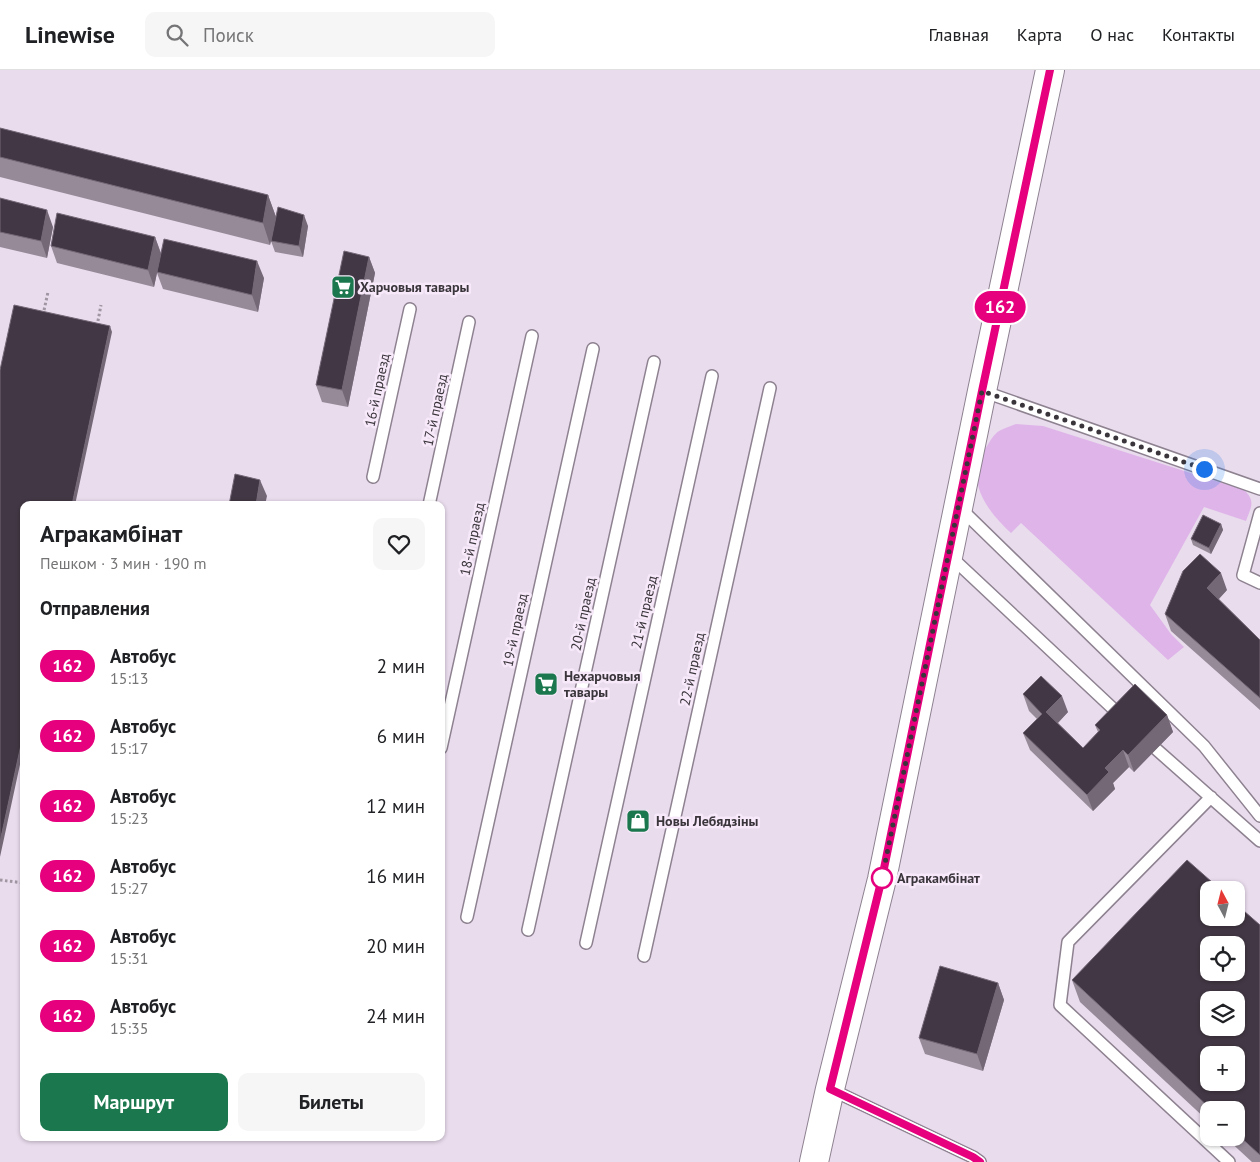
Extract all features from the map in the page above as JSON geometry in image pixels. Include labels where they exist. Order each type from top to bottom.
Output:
[{"type":"street","points":[[814,1162],[882,878],[1050,70]]},
{"type":"lane","name":"16-й праезд","points":[[373,477],[410,309]]},
{"type":"lane","name":"17-й праезд","points":[[430,501],[469,322]]},
{"type":"lane","name":"18-й праезд","points":[[445,730],[532,336]]},
{"type":"lane","name":"19-й праезд","points":[[467,917],[593,349]]},
{"type":"lane","name":"20-й праезд","points":[[528,930],[654,362]]},
{"type":"lane","name":"21-й праезд","points":[[586,943],[712,376]]},
{"type":"lane","name":"22-й праезд","points":[[644,956],[770,388]]},
{"type":"lane","points":[[982,391],[1260,488]]},
{"type":"lane","points":[[958,507],[1204,746],[1260,816]]},
{"type":"lane","points":[[1260,513],[1243,575],[1260,583]]},
{"type":"lane","points":[[949,555],[1124,718]]},
{"type":"lane","points":[[1156,749],[1260,841]]},
{"type":"lane","points":[[1211,797],[1068,942],[1060,1005],[1229,1162]]},
{"type":"lane","points":[[830,1089],[980,1162]]},
{"type":"path","points":[[42,320],[48,292]]},
{"type":"path","points":[[95,333],[102,305]]},
{"type":"path","points":[[0,880],[20,882]]},
{"type":"shaded area","points":[[1016,424],[1043,426],[1244,490],[1248,494],[1251,504],[1246,521],[1204,507],[1150,605],[1171,634],[1184,647],[1168,660],[1021,523],[1011,533],[986,504],[977,482],[980,458],[995,434]]},
{"type":"building","points":[[0,128],[268,195],[263,223],[0,157]]},
{"type":"building","points":[[0,198],[47,210],[41,241],[0,232]]},
{"type":"building","points":[[278,207],[304,215],[299,246],[271,241]]},
{"type":"building","points":[[57,213],[155,237],[148,270],[51,246]]},
{"type":"building","points":[[164,239],[257,261],[252,295],[157,272]]},
{"type":"building","points":[[344,251],[369,257],[342,390],[316,385]]},
{"type":"building","points":[[14,305],[110,326],[73,501],[20,501],[20,750],[0,842],[0,370]]},
{"type":"building","points":[[235,474],[260,480],[257,501],[230,501]]},
{"type":"building","points":[[1203,515],[1221,524],[1209,548],[1191,539]]},
{"type":"building","points":[[1200,554],[1221,573],[1207,588],[1260,640],[1260,698],[1165,614],[1183,571]]},
{"type":"building","points":[[1041,676],[1062,696],[1046,712],[1083,748],[1100,730],[1095,725],[1135,684],[1167,715],[1128,755],[1123,750],[1105,768],[1109,772],[1087,795],[1023,733],[1042,714],[1023,694]]},
{"type":"building","points":[[1187,860],[1211,881],[1200,881],[1200,926],[1245,926],[1245,912],[1260,925],[1260,1155],[1245,1141],[1245,1101],[1202,1101],[1072,980]]},
{"type":"building","points":[[940,966],[998,983],[977,1054],[919,1038]]},
{"type":"bus line","name":"162","points":[[980,1162],[830,1089],[882,878],[1050,70]]},
{"type":"place","name":"Харчовыя тавары","points":[[343,287]]},
{"type":"place","name":"Нехарчовыя тавары","points":[[546,684]]},
{"type":"place","name":"Новы Лебядзіны","points":[[638,821]]},
{"type":"place","name":"Агракамбінат","points":[[882,878]]},
{"type":"route","points":[[882,878],[982,391],[1204,469]]}]
